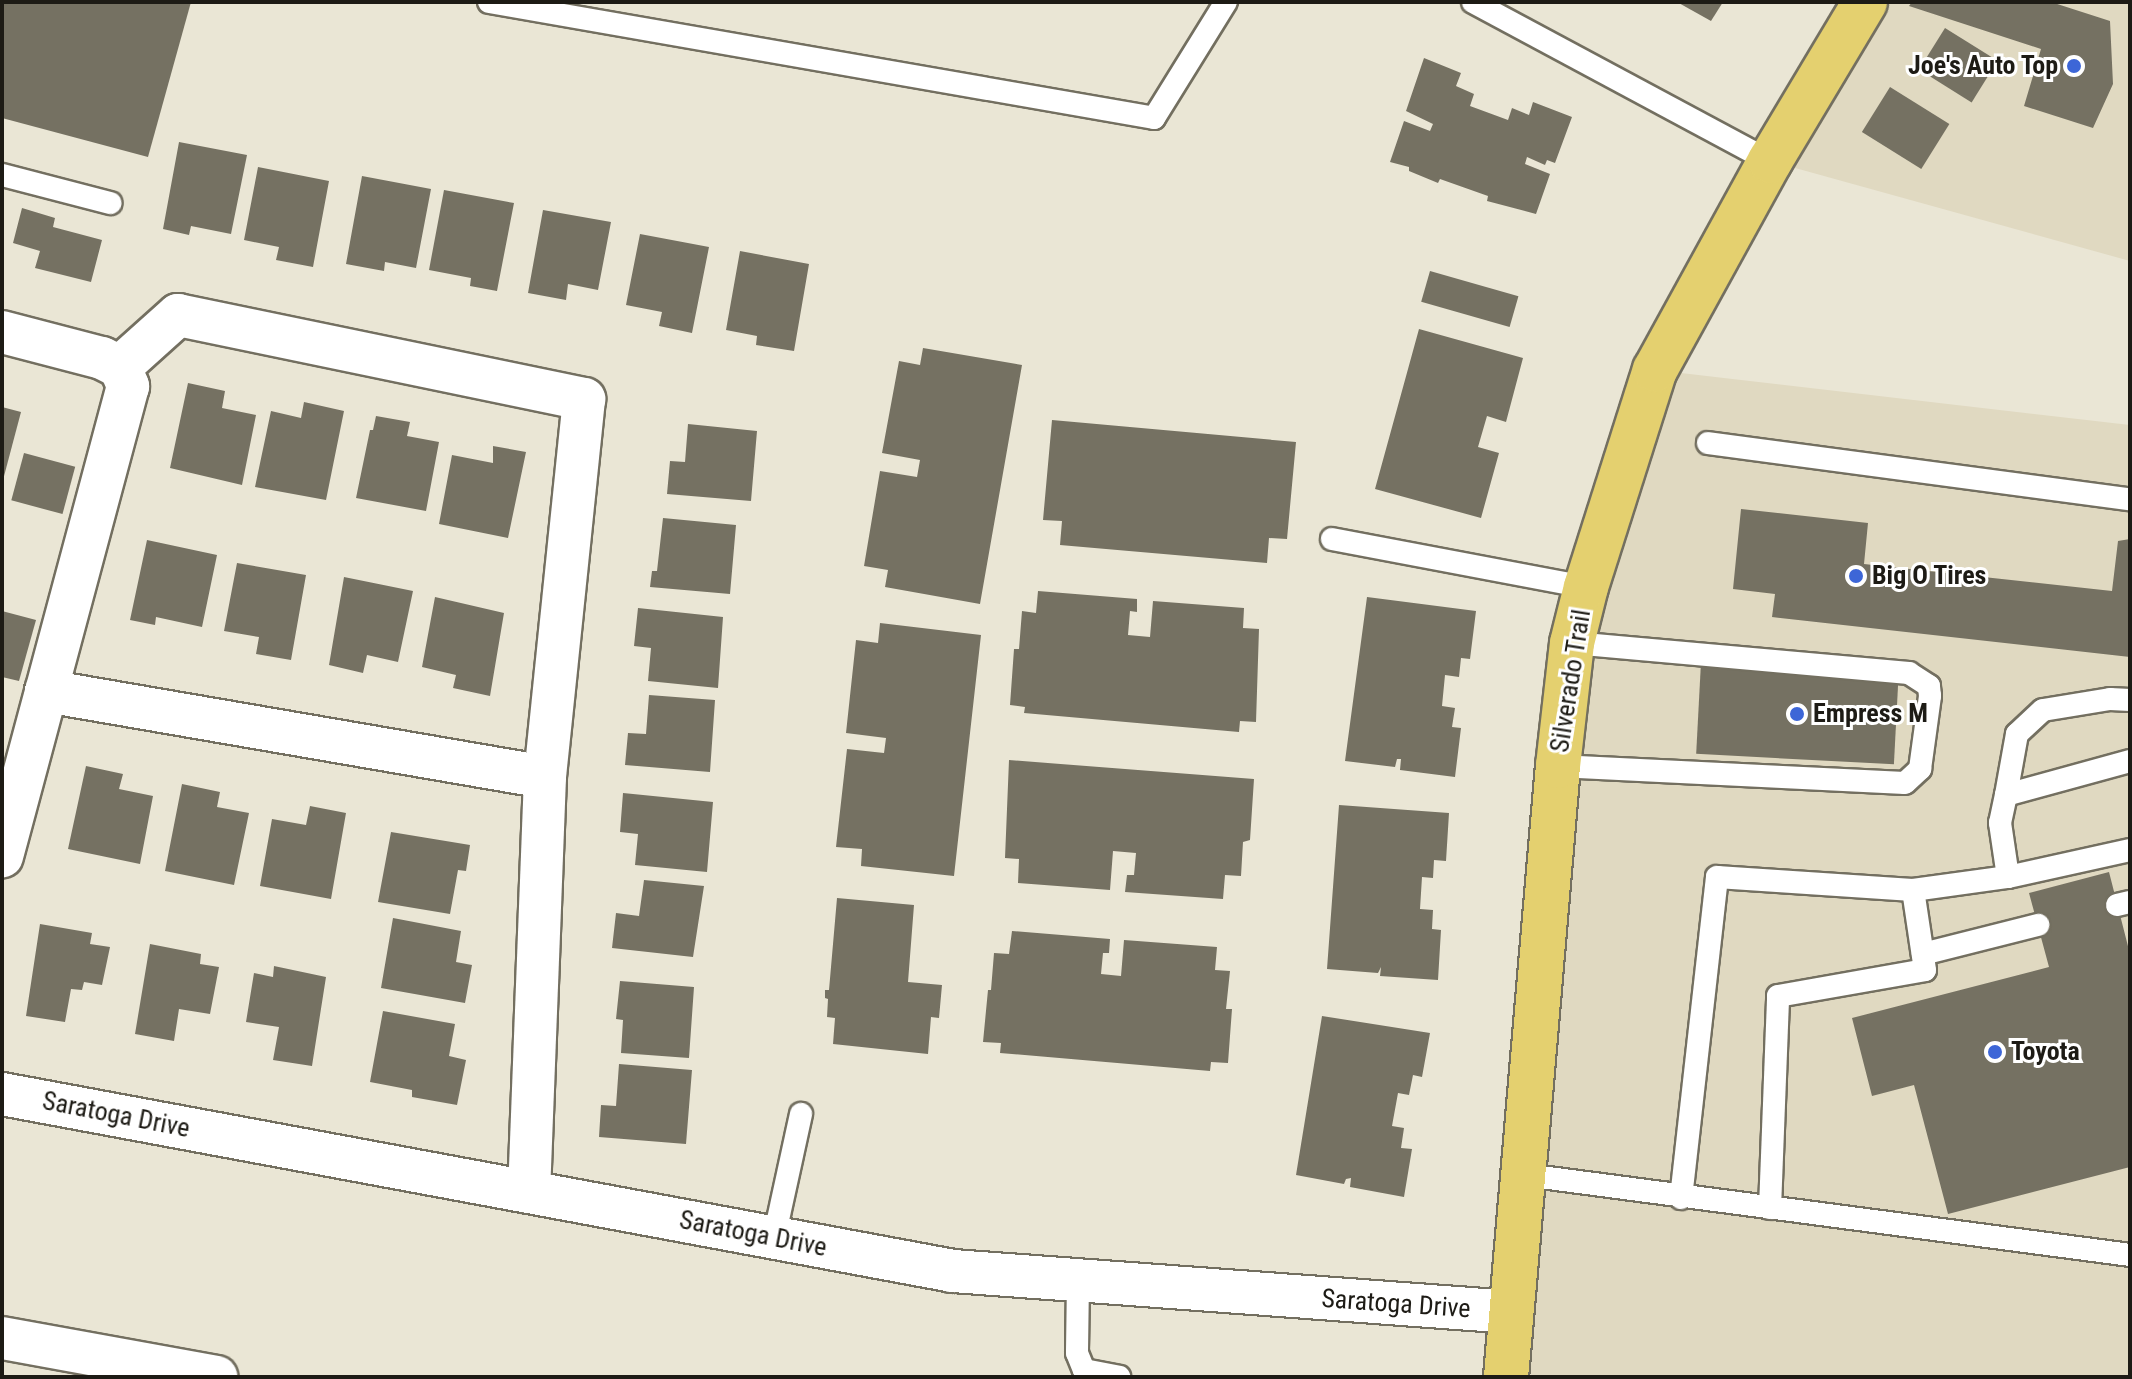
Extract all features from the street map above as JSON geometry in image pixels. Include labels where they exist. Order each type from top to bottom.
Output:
[{"type":"main road","name":"Silverado Trail","points":[[1506,1377],[1526,1175],[1558,766],[1572,643],[1586,587],[1655,370],[1770,161],[1865,2]]},
{"type":"street","points":[[120,367],[178,315],[584,399],[545,777],[529,1192]]},
{"type":"street","points":[[2,332],[102,358],[120,367],[128,386],[2,856]]},
{"type":"street","points":[[46,691],[545,777]]},
{"type":"street","name":"Saratoga Drive","points":[[2,1094],[953,1271],[1511,1312]]},
{"type":"street","points":[[2,1338],[216,1377]]},
{"type":"lane","points":[[489,2],[1154,118],[1226,2]]},
{"type":"lane","points":[[1473,2],[1770,161]]},
{"type":"lane","points":[[2,175],[110,203]]},
{"type":"lane","points":[[1708,443],[2130,499]]},
{"type":"lane","points":[[1332,539],[1586,587]]},
{"type":"lane","points":[[1558,766],[1905,783],[1920,769],[1930,696],[1929,686],[1909,673],[1572,643]]},
{"type":"lane","points":[[2008,877],[2000,823],[2017,734],[2043,710],[2110,699],[2130,700]]},
{"type":"lane","points":[[2006,795],[2130,761]]},
{"type":"lane","points":[[1681,1198],[1717,877],[1913,890],[2008,877],[2130,850]]},
{"type":"lane","points":[[1770,1208],[1778,996],[1925,970],[1913,890]]},
{"type":"lane","points":[[1923,954],[2038,925]]},
{"type":"lane","points":[[774,1238],[801,1114]]},
{"type":"lane","points":[[1526,1175],[1681,1198],[2130,1255]]},
{"type":"lane","points":[[1078,1280],[1077,1353],[1084,1370],[1119,1377]]},
{"type":"shaded area","points":[[1865,2],[2130,2],[2130,261],[1770,161]]},
{"type":"shaded area","points":[[1655,370],[2130,425],[2130,1377],[1506,1377],[1558,766]]},
{"type":"building","points":[[2,2],[191,2],[148,157],[2,118]]},
{"type":"building","points":[[1677,2],[1723,2],[1711,21]]},
{"type":"building","name":"Joe's Auto Top","points":[[1912,2],[2051,2],[2110,21],[2113,84],[2093,128],[2024,106],[2041,49],[1909,6]]},
{"type":"building","points":[[1945,28],[1998,61],[1972,102],[1919,70]]},
{"type":"building","points":[[1424,58],[1461,73],[1456,86],[1474,94],[1470,106],[1508,120],[1512,108],[1529,115],[1533,102],[1572,117],[1555,163],[1547,160],[1545,165],[1527,157],[1525,164],[1550,174],[1536,214],[1487,201],[1488,196],[1440,179],[1438,183],[1409,171],[1409,167],[1390,162],[1404,121],[1430,131],[1433,124],[1406,111]]},
{"type":"building","points":[[1890,87],[1949,124],[1921,169],[1862,132]]},
{"type":"building","points":[[179,142],[247,155],[231,234],[191,226],[189,235],[163,229]]},
{"type":"building","points":[[258,167],[329,181],[313,267],[276,260],[279,247],[244,240]]},
{"type":"building","points":[[362,176],[431,189],[416,268],[385,262],[384,271],[346,264]]},
{"type":"building","points":[[444,190],[514,203],[497,291],[470,286],[471,278],[429,270]]},
{"type":"building","points":[[22,208],[55,218],[53,227],[102,240],[91,282],[35,268],[40,251],[13,243]]},
{"type":"building","points":[[543,210],[611,222],[598,290],[568,284],[566,300],[528,293]]},
{"type":"building","points":[[640,234],[709,247],[692,333],[659,326],[662,312],[626,305]]},
{"type":"building","points":[[740,251],[809,264],[794,351],[756,345],[757,336],[726,330]]},
{"type":"building","points":[[1430,271],[1518,296],[1510,327],[1421,302]]},
{"type":"building","points":[[1419,329],[1523,358],[1506,422],[1487,416],[1478,447],[1499,453],[1481,518],[1375,489]]},
{"type":"building","points":[[923,348],[1022,365],[980,604],[885,587],[888,570],[864,566],[880,471],[917,477],[920,460],[882,453],[899,361],[920,365]]},
{"type":"building","points":[[188,383],[225,391],[222,408],[256,415],[242,485],[170,468]]},
{"type":"building","points":[[304,402],[344,411],[326,500],[255,487],[271,411],[301,418]]},
{"type":"building","points":[[2,407],[21,412],[3,480],[2,480]]},
{"type":"building","points":[[376,416],[410,422],[407,436],[439,442],[426,511],[356,498],[370,430],[373,430]]},
{"type":"building","points":[[1052,420],[1296,442],[1287,539],[1269,538],[1267,563],[1060,545],[1062,521],[1043,520]]},
{"type":"building","points":[[688,424],[757,431],[751,501],[667,494],[670,461],[685,462]]},
{"type":"building","points":[[493,446],[526,452],[508,538],[439,524],[452,455],[493,463]]},
{"type":"building","points":[[24,453],[75,467],[63,514],[11,500]]},
{"type":"building","name":"Big O Tires","points":[[1741,509],[1868,523],[1864,564],[2112,591],[2118,541],[2130,539],[2130,657],[1772,617],[1775,594],[1733,589]]},
{"type":"building","points":[[663,518],[736,525],[730,594],[650,587],[652,571],[657,571]]},
{"type":"building","points":[[147,540],[217,555],[202,627],[156,617],[155,625],[130,620]]},
{"type":"building","points":[[237,563],[306,575],[291,660],[256,654],[259,637],[224,631]]},
{"type":"building","points":[[344,577],[413,591],[398,662],[367,655],[363,673],[329,665]]},
{"type":"building","points":[[1038,591],[1137,599],[1137,612],[1130,611],[1128,635],[1150,637],[1153,601],[1244,608],[1243,628],[1259,629],[1256,722],[1240,721],[1239,732],[1024,713],[1025,707],[1010,705],[1014,649],[1019,649],[1022,611],[1036,613]]},
{"type":"building","points":[[435,597],[504,613],[490,696],[453,688],[456,675],[422,667]]},
{"type":"building","points":[[1367,597],[1476,611],[1470,659],[1461,658],[1459,677],[1445,675],[1442,706],[1455,708],[1452,727],[1461,728],[1455,777],[1400,770],[1401,759],[1397,759],[1395,767],[1345,761]]},
{"type":"building","points":[[638,608],[723,617],[718,688],[648,681],[651,648],[634,646]]},
{"type":"building","points":[[2,611],[36,620],[19,681],[2,677]]},
{"type":"building","points":[[880,623],[981,635],[954,876],[861,866],[862,849],[836,847],[847,749],[884,753],[886,738],[846,733],[856,640],[878,643]]},
{"type":"building","name":"Empress M","points":[[1701,662],[1899,672],[1894,764],[1696,754]]},
{"type":"building","points":[[649,695],[715,700],[710,772],[625,765],[628,733],[646,734]]},
{"type":"building","points":[[1009,760],[1254,779],[1250,840],[1243,842],[1241,876],[1225,875],[1223,899],[1125,892],[1127,875],[1134,875],[1136,853],[1113,851],[1110,890],[1018,883],[1019,859],[1005,858]]},
{"type":"building","points":[[86,766],[123,774],[119,789],[153,796],[140,864],[68,849]]},
{"type":"building","points":[[182,784],[220,792],[217,807],[249,813],[234,885],[165,871]]},
{"type":"building","points":[[623,793],[713,802],[707,872],[635,865],[638,834],[620,832]]},
{"type":"building","points":[[1339,805],[1449,813],[1446,861],[1434,860],[1433,878],[1422,877],[1420,909],[1433,910],[1432,929],[1441,930],[1438,980],[1380,976],[1381,967],[1378,973],[1327,969]]},
{"type":"building","points":[[310,806],[346,813],[331,899],[260,886],[272,819],[306,825]]},
{"type":"building","points":[[391,832],[470,845],[466,871],[458,870],[450,914],[378,902]]},
{"type":"building","name":"Toyota","points":[[2109,872],[2130,954],[2130,1167],[1948,1214],[1914,1085],[1872,1096],[1852,1018],[2049,967],[2029,893]]},
{"type":"building","points":[[644,880],[704,886],[693,957],[612,948],[616,913],[639,916]]},
{"type":"building","points":[[837,898],[914,905],[908,982],[942,985],[939,1018],[931,1017],[928,1054],[833,1044],[835,1018],[827,1017],[825,990],[829,990]]},
{"type":"building","points":[[393,918],[461,931],[456,962],[472,965],[465,1003],[381,988]]},
{"type":"building","points":[[40,924],[92,933],[90,944],[110,947],[102,985],[84,982],[82,990],[71,989],[65,1022],[26,1016]]},
{"type":"building","points":[[1012,931],[1110,939],[1109,953],[1103,953],[1101,974],[1121,976],[1124,940],[1217,947],[1215,970],[1230,971],[1226,1009],[1232,1009],[1228,1063],[1211,1062],[1210,1071],[1000,1053],[1001,1043],[983,1042],[988,990],[991,990],[994,953],[1009,954]]},
{"type":"building","points":[[150,944],[201,954],[200,964],[219,967],[210,1014],[179,1009],[174,1041],[135,1034]]},
{"type":"building","points":[[274,966],[326,977],[312,1066],[273,1060],[279,1027],[246,1022],[254,973],[273,977]]},
{"type":"building","points":[[620,981],[694,987],[689,1058],[621,1053],[623,1020],[616,1019]]},
{"type":"building","points":[[383,1011],[455,1024],[449,1056],[466,1060],[457,1105],[412,1097],[412,1090],[370,1082]]},
{"type":"building","points":[[1322,1016],[1430,1033],[1422,1077],[1413,1075],[1409,1095],[1398,1093],[1392,1126],[1404,1128],[1401,1148],[1412,1149],[1404,1197],[1350,1187],[1351,1178],[1346,1179],[1344,1184],[1296,1175]]},
{"type":"building","points":[[619,1064],[692,1070],[686,1144],[599,1137],[601,1105],[616,1106]]},
{"type":"place","name":"Joe's Auto Top","points":[[2074,66]]},
{"type":"place","name":"Big O Tires","points":[[1856,576]]},
{"type":"place","name":"Empress M","points":[[1797,714]]},
{"type":"place","name":"Toyota","points":[[1995,1052]]}]
